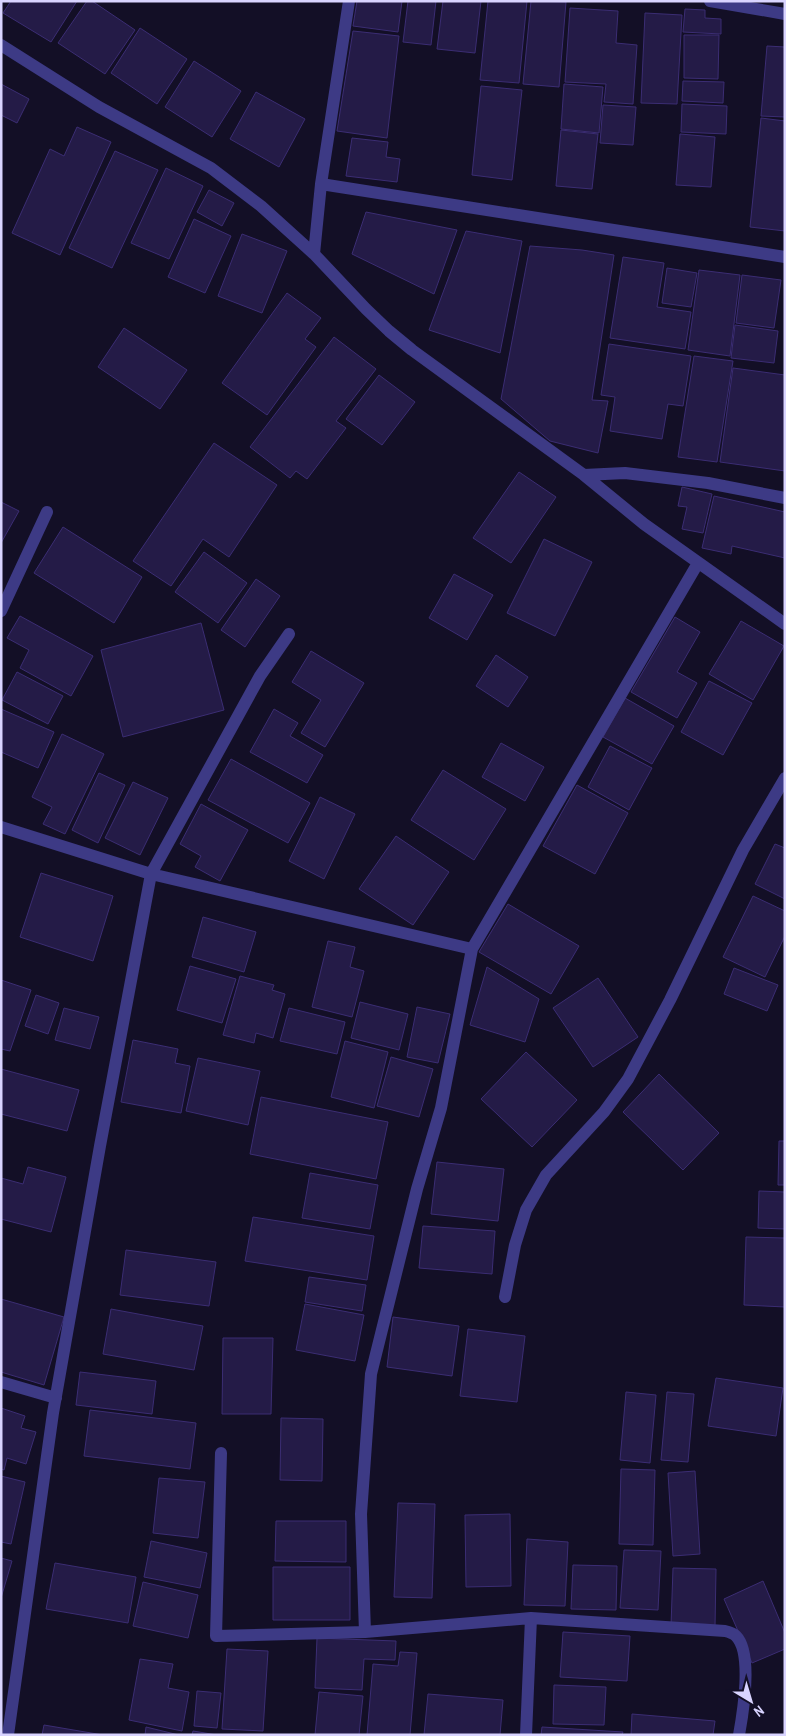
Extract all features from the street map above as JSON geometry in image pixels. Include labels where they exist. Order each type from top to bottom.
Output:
[{"type":"street","points":[[314,254],[321,184],[349,1]]},
{"type":"street","points":[[710,1],[785,14]]},
{"type":"street","points":[[1,45],[99,106],[211,168],[260,206],[314,254],[389,331],[584,475],[644,524],[785,624]]},
{"type":"street","points":[[321,184],[785,257]]},
{"type":"street","points":[[584,475],[626,473],[708,484],[785,498]]},
{"type":"street","points":[[1,611],[47,512]]},
{"type":"street","points":[[365,1632],[361,1514],[371,1374],[417,1189],[441,1108],[472,949],[698,563]]},
{"type":"street","points":[[8,1735],[56,1398],[98,1156],[151,874],[260,676],[289,634]]},
{"type":"street","points":[[505,1297],[515,1245],[526,1210],[546,1175],[604,1112],[628,1079],[670,1000],[742,850],[785,778]]},
{"type":"street","points":[[1,827],[151,874],[472,949]]},
{"type":"street","points":[[1,1382],[56,1398]]},
{"type":"street","points":[[221,1453],[216,1636],[365,1632],[531,1618],[726,1631],[735,1635],[740,1642],[745,1665],[745,1696],[739,1735]]},
{"type":"street","points":[[526,1735],[531,1618]]},
{"type":"building","points":[[11,1],[77,1],[51,42],[3,13]]},
{"type":"building","points":[[87,1],[92,1],[135,30],[105,74],[58,43]]},
{"type":"building","points":[[357,1],[402,1],[398,32],[353,26]]},
{"type":"building","points":[[408,1],[436,1],[431,45],[403,42]]},
{"type":"building","points":[[443,1],[481,1],[475,53],[437,49]]},
{"type":"building","points":[[488,1],[527,1],[519,83],[480,80]]},
{"type":"building","points":[[531,1],[566,2],[559,87],[523,84]]},
{"type":"building","points":[[570,8],[618,11],[616,43],[637,45],[633,104],[604,102],[606,84],[565,82]]},
{"type":"building","points":[[685,9],[705,10],[705,18],[721,19],[721,34],[683,32]]},
{"type":"building","points":[[645,13],[682,15],[677,104],[641,103]]},
{"type":"building","points":[[140,28],[187,59],[157,104],[111,73]]},
{"type":"building","points":[[353,31],[399,36],[387,138],[337,131]]},
{"type":"building","points":[[684,35],[719,35],[718,79],[684,78]]},
{"type":"building","points":[[767,46],[785,47],[785,117],[761,116]]},
{"type":"building","points":[[194,61],[241,91],[212,137],[165,107]]},
{"type":"building","points":[[683,81],[724,82],[723,103],[682,101]]},
{"type":"building","points":[[1,84],[29,99],[17,123],[1,115]]},
{"type":"building","points":[[564,84],[603,87],[599,133],[561,129]]},
{"type":"building","points":[[481,86],[522,90],[512,180],[472,175]]},
{"type":"building","points":[[256,92],[305,119],[279,167],[230,139]]},
{"type":"building","points":[[682,104],[727,106],[726,134],[681,132]]},
{"type":"building","points":[[603,105],[636,107],[633,145],[600,143]]},
{"type":"building","points":[[761,118],[785,121],[785,231],[750,227]]},
{"type":"building","points":[[77,127],[111,142],[60,255],[12,233],[50,149],[64,156]]},
{"type":"building","points":[[561,130],[598,134],[592,189],[556,186]]},
{"type":"building","points":[[680,134],[715,137],[711,187],[676,185]]},
{"type":"building","points":[[352,138],[388,142],[386,157],[400,159],[397,182],[346,176]]},
{"type":"building","points":[[115,151],[158,170],[112,268],[69,248]]},
{"type":"building","points":[[166,168],[203,186],[169,259],[131,243]]},
{"type":"building","points":[[209,190],[234,203],[222,226],[197,212]]},
{"type":"building","points":[[366,212],[457,230],[434,294],[352,254]]},
{"type":"building","points":[[194,219],[231,236],[205,293],[168,277]]},
{"type":"building","points":[[466,231],[522,241],[500,353],[429,330]]},
{"type":"building","points":[[242,234],[287,251],[262,313],[218,296]]},
{"type":"building","points":[[530,246],[582,250],[614,255],[592,400],[608,401],[598,453],[550,441],[501,399]]},
{"type":"building","points":[[623,257],[664,263],[657,307],[691,312],[685,349],[610,338]]},
{"type":"building","points":[[667,268],[697,273],[691,307],[662,303]]},
{"type":"building","points":[[699,270],[740,275],[730,356],[688,350]]},
{"type":"building","points":[[742,275],[781,280],[774,328],[736,323]]},
{"type":"building","points":[[287,293],[321,318],[305,339],[316,347],[267,415],[222,383]]},
{"type":"building","points":[[735,325],[778,331],[774,363],[731,358]]},
{"type":"building","points":[[124,328],[187,370],[160,409],[98,367]]},
{"type":"building","points":[[334,337],[376,369],[336,421],[346,428],[307,479],[296,471],[290,478],[250,447]]},
{"type":"building","points":[[609,344],[691,356],[683,406],[668,404],[662,439],[610,431],[615,397],[601,395]]},
{"type":"building","points":[[694,356],[733,361],[717,462],[678,457]]},
{"type":"building","points":[[733,368],[785,375],[785,471],[720,462]]},
{"type":"building","points":[[379,375],[415,402],[382,445],[346,419]]},
{"type":"building","points":[[214,443],[277,485],[229,557],[203,539],[171,586],[133,561]]},
{"type":"building","points":[[519,472],[556,497],[511,563],[473,538]]},
{"type":"building","points":[[682,487],[712,494],[703,533],[682,529],[687,507],[678,506]]},
{"type":"building","points":[[714,496],[785,512],[785,558],[732,546],[731,554],[702,548]]},
{"type":"building","points":[[1,502],[19,511],[1,543]]},
{"type":"building","points":[[63,527],[142,577],[114,623],[34,573]]},
{"type":"building","points":[[544,539],[592,562],[555,636],[507,613]]},
{"type":"building","points":[[204,552],[247,583],[218,623],[175,592]]},
{"type":"building","points":[[454,574],[493,595],[467,640],[429,618]]},
{"type":"building","points":[[256,579],[280,596],[245,647],[221,630]]},
{"type":"building","points":[[20,616],[93,656],[71,696],[20,668],[29,650],[7,638]]},
{"type":"building","points":[[675,617],[700,632],[677,672],[697,683],[677,718],[631,692]]},
{"type":"building","points":[[741,621],[784,646],[753,700],[709,674]]},
{"type":"building","points":[[201,623],[224,710],[123,737],[101,650]]},
{"type":"building","points":[[311,651],[364,683],[325,747],[301,733],[321,700],[292,682]]},
{"type":"building","points":[[496,655],[528,677],[508,707],[476,686]]},
{"type":"building","points":[[17,672],[63,696],[48,724],[2,700]]},
{"type":"building","points":[[709,681],[752,703],[723,755],[681,732]]},
{"type":"building","points":[[625,698],[674,726],[652,764],[603,737]]},
{"type":"building","points":[[1,709],[54,732],[38,768],[1,752]]},
{"type":"building","points":[[274,709],[298,723],[290,736],[323,755],[307,783],[250,752]]},
{"type":"building","points":[[62,734],[104,754],[65,834],[43,824],[52,807],[32,797]]},
{"type":"building","points":[[501,743],[544,767],[525,801],[482,777]]},
{"type":"building","points":[[610,746],[652,768],[629,810],[588,787]]},
{"type":"building","points":[[231,759],[310,803],[288,843],[208,800]]},
{"type":"building","points":[[443,770],[506,809],[474,860],[411,820]]},
{"type":"building","points":[[99,773],[125,785],[98,843],[72,830]]},
{"type":"building","points":[[133,782],[168,798],[140,855],[105,838]]},
{"type":"building","points":[[577,785],[628,813],[595,874],[543,846]]},
{"type":"building","points":[[320,797],[355,814],[324,879],[289,861]]},
{"type":"building","points":[[201,804],[248,830],[220,881],[195,867],[201,856],[180,844]]},
{"type":"building","points":[[396,836],[449,872],[413,925],[359,889]]},
{"type":"building","points":[[775,844],[785,848],[785,899],[755,884]]},
{"type":"building","points":[[41,873],[113,896],[93,961],[20,937]]},
{"type":"building","points":[[753,896],[785,911],[785,936],[765,977],[723,957]]},
{"type":"building","points":[[508,904],[579,946],[551,994],[479,952]]},
{"type":"building","points":[[203,917],[256,932],[244,972],[192,957]]},
{"type":"building","points":[[328,941],[355,947],[350,967],[364,971],[352,1017],[312,1007]]},
{"type":"building","points":[[190,966],[236,979],[222,1023],[177,1010]]},
{"type":"building","points":[[487,967],[539,999],[525,1042],[470,1025]]},
{"type":"building","points":[[734,968],[778,985],[767,1011],[724,994]]},
{"type":"building","points":[[240,976],[274,985],[272,990],[285,994],[273,1038],[256,1033],[254,1043],[223,1035]]},
{"type":"building","points":[[598,978],[638,1037],[593,1067],[553,1008]]},
{"type":"building","points":[[1,980],[31,990],[10,1051],[1,1049]]},
{"type":"building","points":[[36,995],[59,1003],[48,1034],[25,1026]]},
{"type":"building","points":[[360,1002],[408,1014],[399,1050],[351,1038]]},
{"type":"building","points":[[417,1007],[450,1014],[438,1063],[407,1057]]},
{"type":"building","points":[[64,1008],[99,1017],[90,1049],[55,1040]]},
{"type":"building","points":[[289,1008],[345,1022],[337,1054],[280,1041]]},
{"type":"building","points":[[133,1040],[178,1049],[175,1063],[190,1066],[181,1113],[121,1102]]},
{"type":"building","points":[[345,1041],[388,1052],[374,1108],[331,1097]]},
{"type":"building","points":[[526,1052],[577,1100],[532,1147],[481,1099]]},
{"type":"building","points":[[391,1057],[433,1069],[419,1117],[377,1106]]},
{"type":"building","points":[[198,1058],[260,1071],[248,1125],[186,1111]]},
{"type":"building","points":[[1,1069],[79,1090],[67,1131],[1,1114]]},
{"type":"building","points":[[659,1074],[719,1133],[683,1170],[623,1112]]},
{"type":"building","points":[[261,1097],[388,1122],[376,1179],[250,1154]]},
{"type":"building","points":[[779,1141],[785,1141],[785,1185],[778,1185]]},
{"type":"building","points":[[437,1162],[504,1169],[498,1221],[431,1214]]},
{"type":"building","points":[[28,1167],[66,1177],[51,1232],[1,1219],[1,1178],[23,1184]]},
{"type":"building","points":[[310,1173],[378,1185],[370,1229],[302,1218]]},
{"type":"building","points":[[759,1191],[785,1192],[785,1229],[758,1228]]},
{"type":"building","points":[[253,1217],[374,1236],[367,1280],[245,1261]]},
{"type":"building","points":[[423,1226],[495,1231],[492,1274],[419,1268]]},
{"type":"building","points":[[746,1237],[785,1238],[785,1307],[744,1305]]},
{"type":"building","points":[[126,1250],[216,1262],[209,1306],[120,1295]]},
{"type":"building","points":[[309,1277],[366,1285],[362,1311],[305,1302]]},
{"type":"building","points":[[1,1299],[64,1317],[44,1385],[1,1372]]},
{"type":"building","points":[[305,1304],[364,1315],[355,1361],[296,1350]]},
{"type":"building","points":[[111,1309],[203,1326],[194,1370],[103,1354]]},
{"type":"building","points":[[393,1317],[459,1326],[452,1376],[387,1367]]},
{"type":"building","points":[[468,1329],[525,1336],[517,1402],[460,1396]]},
{"type":"building","points":[[223,1338],[273,1338],[271,1414],[222,1414]]},
{"type":"building","points":[[80,1372],[156,1381],[152,1414],[76,1405]]},
{"type":"building","points":[[716,1378],[783,1388],[776,1436],[708,1426]]},
{"type":"building","points":[[626,1392],[656,1395],[650,1463],[620,1460]]},
{"type":"building","points":[[667,1392],[694,1394],[688,1462],[661,1460]]},
{"type":"building","points":[[1,1408],[25,1416],[21,1428],[36,1432],[26,1464],[7,1458],[4,1470],[1,1469]]},
{"type":"building","points":[[90,1410],[196,1423],[190,1469],[84,1456]]},
{"type":"building","points":[[281,1418],[323,1419],[322,1481],[280,1480]]},
{"type":"building","points":[[621,1469],[655,1470],[653,1545],[619,1544]]},
{"type":"building","points":[[695,1471],[700,1554],[673,1556],[668,1473]]},
{"type":"building","points":[[1,1476],[25,1482],[11,1544],[1,1542]]},
{"type":"building","points":[[159,1478],[205,1482],[198,1538],[153,1533]]},
{"type":"building","points":[[398,1503],[435,1504],[432,1598],[394,1597]]},
{"type":"building","points":[[510,1514],[511,1586],[466,1587],[465,1515]]},
{"type":"building","points":[[276,1521],[346,1521],[346,1562],[275,1561]]},
{"type":"building","points":[[527,1539],[568,1542],[565,1606],[524,1605]]},
{"type":"building","points":[[151,1541],[207,1553],[200,1588],[144,1577]]},
{"type":"building","points":[[624,1550],[661,1551],[658,1610],[620,1608]]},
{"type":"building","points":[[1,1558],[12,1561],[1,1598]]},
{"type":"building","points":[[55,1563],[136,1577],[128,1623],[46,1609]]},
{"type":"building","points":[[573,1565],[617,1566],[616,1610],[571,1609]]},
{"type":"building","points":[[273,1567],[350,1567],[350,1620],[273,1620]]},
{"type":"building","points":[[673,1568],[716,1569],[715,1627],[671,1626]]},
{"type":"building","points":[[763,1581],[785,1633],[785,1649],[752,1663],[724,1599]]},
{"type":"building","points":[[143,1582],[198,1595],[188,1638],[133,1626]]},
{"type":"building","points":[[563,1632],[630,1636],[627,1681],[560,1677]]},
{"type":"building","points":[[317,1638],[396,1641],[395,1660],[364,1659],[362,1690],[315,1688]]},
{"type":"building","points":[[227,1649],[268,1651],[263,1731],[222,1729]]},
{"type":"building","points":[[400,1652],[417,1653],[410,1735],[367,1735],[373,1664],[398,1666]]},
{"type":"building","points":[[140,1659],[173,1664],[168,1688],[189,1692],[182,1731],[129,1720]]},
{"type":"building","points":[[554,1685],[606,1687],[604,1725],[553,1724]]},
{"type":"building","points":[[197,1691],[221,1693],[217,1728],[194,1726]]},
{"type":"building","points":[[319,1692],[363,1696],[359,1735],[315,1735]]},
{"type":"building","points":[[428,1694],[503,1700],[500,1735],[424,1735]]},
{"type":"building","points":[[632,1714],[715,1721],[713,1735],[631,1735]]},
{"type":"building","points":[[44,1725],[103,1735],[42,1735]]},
{"type":"building","points":[[146,1727],[179,1735],[145,1735]]},
{"type":"building","points":[[542,1727],[623,1732],[622,1735],[541,1735]]},
{"type":"building","points":[[193,1731],[217,1735],[192,1735]]}]
